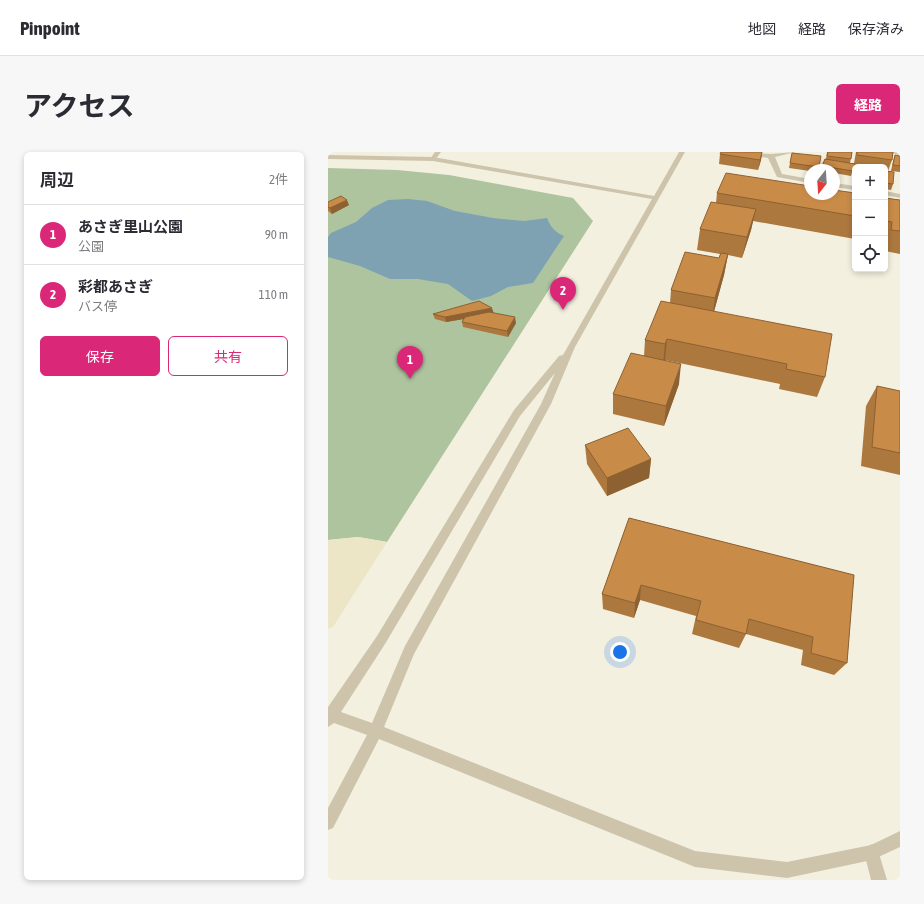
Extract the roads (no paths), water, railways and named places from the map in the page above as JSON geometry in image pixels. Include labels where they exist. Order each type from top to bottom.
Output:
[{"type":"street","points":[[433,159],[438,152]]},
{"type":"street","points":[[328,823],[376,732],[409,650],[546,404],[570,347],[682,152]]},
{"type":"street","points":[[744,152],[771,156],[792,152]]},
{"type":"street","points":[[893,152],[900,153]]},
{"type":"street","points":[[771,156],[779,176],[804,180]]},
{"type":"street","points":[[328,157],[433,159],[656,198]]},
{"type":"street","points":[[840,186],[852,188]]},
{"type":"street","points":[[888,194],[900,196]]},
{"type":"street","points":[[570,347],[517,413],[381,640],[329,716],[376,732],[695,859],[787,870],[872,852],[900,839]]},
{"type":"street","points":[[872,852],[879,880]]},
{"type":"water","points":[[408,199],[427,201],[455,211],[493,218],[524,221],[547,218],[554,229],[564,236],[533,283],[508,287],[491,296],[472,301],[448,284],[418,279],[390,279],[360,266],[328,257],[328,237],[331,233],[356,222],[372,208],[388,200]]},
{"type":"place","name":"彩都あさぎ","points":[[563,310]]},
{"type":"place","name":"あさぎ里山公園","points":[[410,379]]}]
